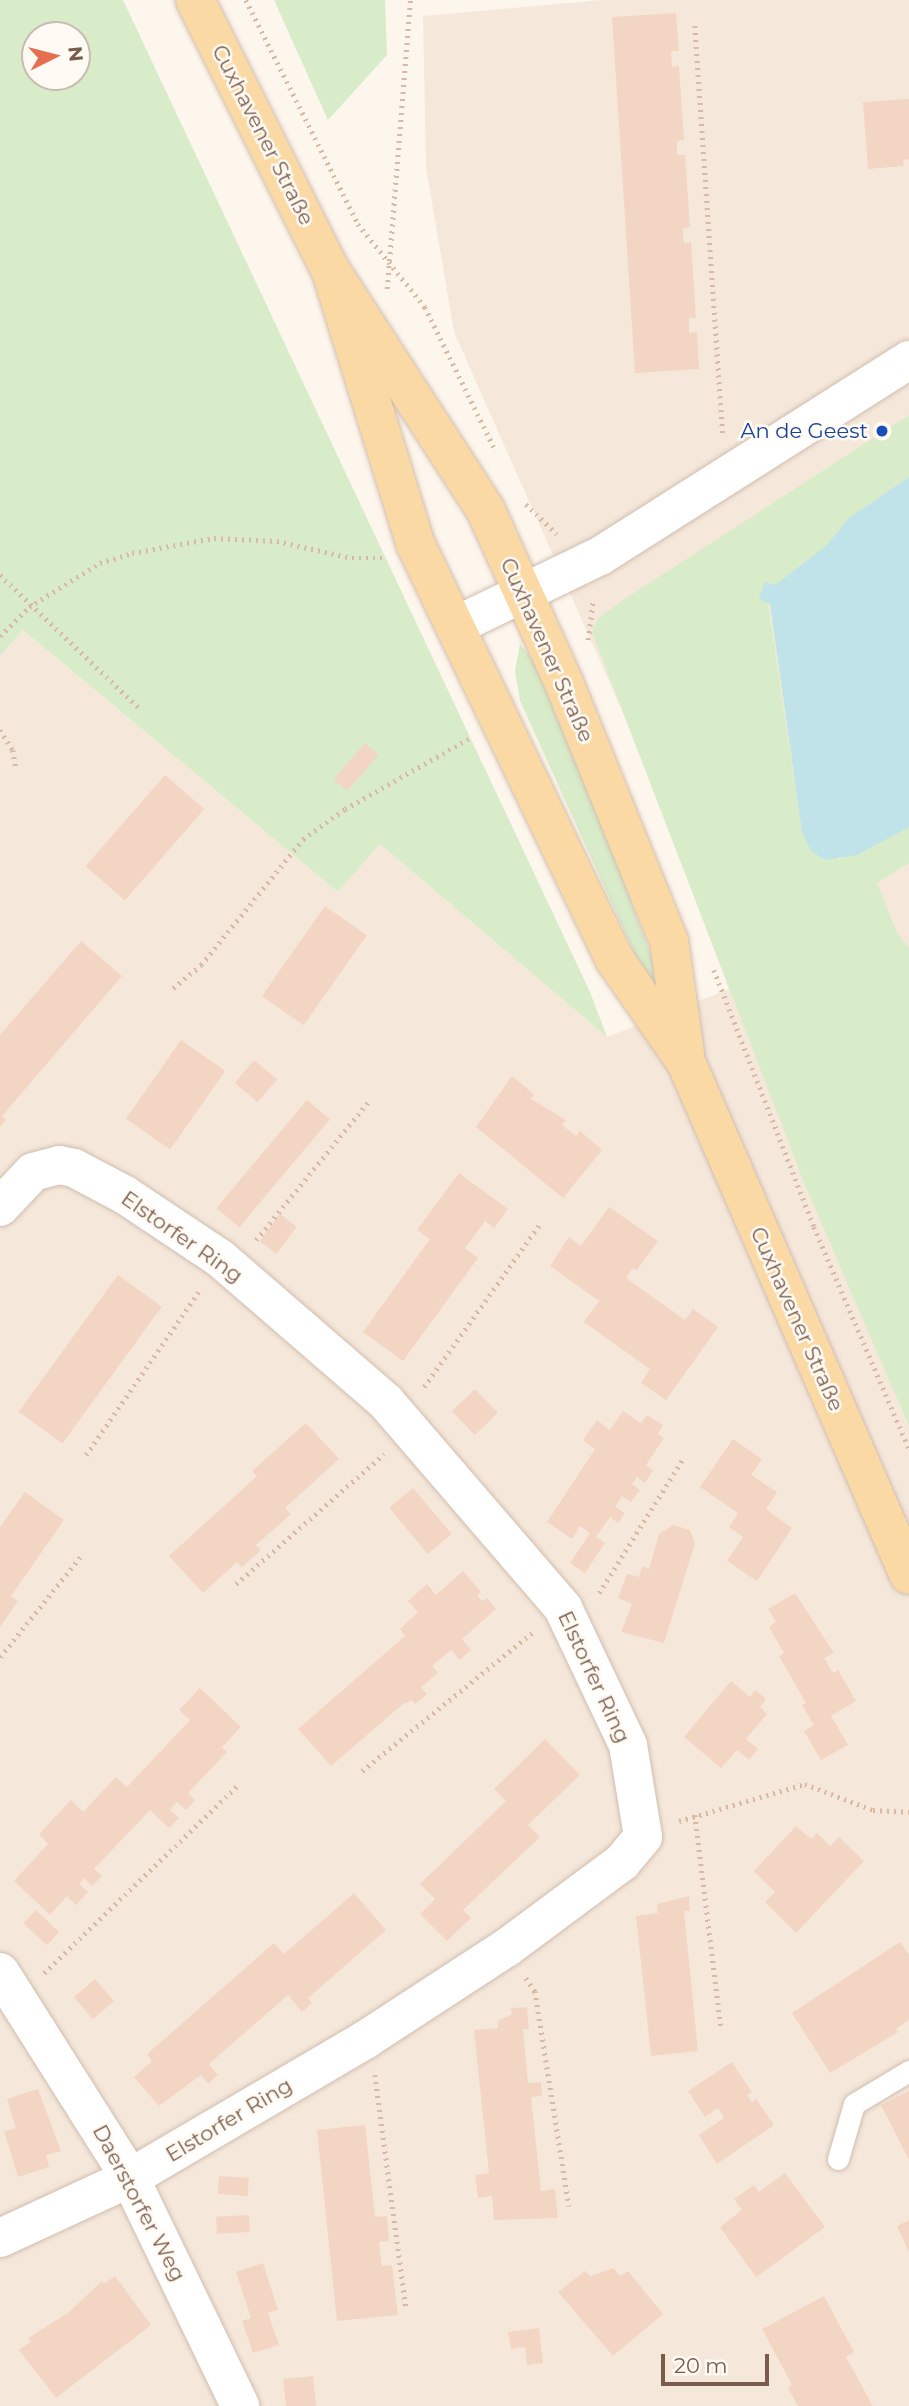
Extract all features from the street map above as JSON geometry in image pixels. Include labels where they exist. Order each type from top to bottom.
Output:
[{"type":"main road","name":"Cuxhavener Straße","points":[[195,0],[331,271],[486,511],[669,941],[686,1062]]},
{"type":"main road","name":"Cuxhavener Straße","points":[[331,271],[415,543],[615,960],[686,1062],[909,1575]]},
{"type":"street","points":[[455,626],[524,595],[586,583],[726,476],[909,360]]},
{"type":"street","name":"Elstorfer Ring","points":[[0,1207],[33,1172],[59,1165],[125,1195],[226,1264],[406,1425],[568,1620],[628,1745],[643,1837],[622,1862],[506,1948],[365,2040],[130,2178],[0,2238]]},
{"type":"street","name":"Daerstorfer Weg","points":[[9,1985],[130,2178],[240,2406]]},
{"type":"lane","points":[[838,2159],[854,2104],[909,2071]]},
{"type":"path","points":[[246,0],[358,224],[425,307],[501,461]]},
{"type":"path","points":[[378,343],[391,267],[410,0]]},
{"type":"path","points":[[695,26],[726,476]]},
{"type":"path","points":[[518,497],[564,541],[586,583],[586,652]]},
{"type":"path","points":[[0,636],[29,607],[100,563],[132,552],[215,538],[277,541],[373,560],[415,543]]},
{"type":"path","points":[[0,575],[29,607],[139,708]]},
{"type":"path","points":[[173,988],[201,965],[303,839],[345,809],[500,721]]},
{"type":"path","points":[[0,730],[13,750],[16,770]]},
{"type":"path","points":[[711,962],[814,1227],[909,1449]]},
{"type":"path","points":[[86,1455],[226,1264],[368,1102]]},
{"type":"path","points":[[236,1584],[406,1425],[539,1225]]},
{"type":"path","points":[[362,1771],[568,1620],[682,1460]]},
{"type":"path","points":[[0,1657],[81,1556]]},
{"type":"path","points":[[643,1837],[695,1815],[805,1784],[873,1810],[909,1812]]},
{"type":"path","points":[[9,1985],[237,1786]]},
{"type":"path","points":[[695,1815],[721,2027]]},
{"type":"path","points":[[506,1948],[535,1991],[569,2206]]},
{"type":"path","points":[[365,2040],[377,2084],[407,2306]]},
{"type":"shaded area","points":[[602,0],[909,0],[909,2406],[0,2406],[0,656],[23,630],[338,892],[380,844],[607,1037],[729,989],[644,760],[454,332],[426,167],[423,16]]},
{"type":"green space","points":[[0,0],[123,0],[590,992],[607,1037],[380,844],[338,892],[23,630],[0,656]]},
{"type":"green space","points":[[274,0],[385,0],[387,55],[328,120]]},
{"type":"green space","points":[[909,415],[909,477],[849,518],[826,546],[775,586],[765,583],[802,832],[839,859],[909,827],[909,863],[877,883],[897,933],[909,948],[909,1426],[805,1185],[592,632],[598,619],[623,600]]},
{"type":"green space","points":[[520,644],[533,660],[609,842],[669,1004],[643,972],[520,701],[515,671]]},
{"type":"water","points":[[909,477],[909,827],[857,855],[825,860],[811,851],[802,832],[770,604],[759,599],[765,582],[775,585],[826,546],[849,518]]},
{"type":"building","points":[[676,13],[679,51],[671,51],[672,67],[679,66],[684,140],[677,141],[677,155],[685,155],[690,227],[683,228],[683,234],[684,243],[691,242],[696,318],[689,318],[689,333],[697,332],[699,369],[635,373],[612,17]]},
{"type":"building","points":[[909,99],[909,159],[903,160],[904,166],[868,169],[863,102]]},
{"type":"building","points":[[365,743],[379,755],[347,791],[334,779]]},
{"type":"building","points":[[165,775],[204,809],[125,900],[86,866]]},
{"type":"building","points":[[325,906],[367,935],[304,1025],[262,996]]},
{"type":"building","points":[[81,941],[122,976],[2,1116],[6,1120],[0,1127],[0,1035]]},
{"type":"building","points":[[181,1040],[225,1071],[170,1150],[126,1119]]},
{"type":"building","points":[[254,1060],[277,1079],[258,1102],[235,1083]]},
{"type":"building","points":[[512,1076],[534,1094],[531,1099],[566,1120],[562,1125],[576,1136],[580,1131],[602,1150],[563,1198],[476,1127]]},
{"type":"building","points":[[307,1100],[330,1119],[239,1227],[216,1208]]},
{"type":"building","points":[[459,1173],[508,1209],[494,1228],[485,1221],[465,1248],[478,1258],[403,1361],[363,1332],[430,1239],[417,1230]]},
{"type":"building","points":[[609,1207],[658,1241],[637,1270],[633,1268],[626,1278],[685,1320],[693,1309],[718,1327],[666,1400],[641,1383],[650,1369],[584,1322],[599,1301],[550,1266],[569,1237],[581,1246]]},
{"type":"building","points":[[280,1214],[297,1227],[276,1254],[260,1241]]},
{"type":"building","points":[[118,1275],[162,1307],[62,1443],[19,1412]]},
{"type":"building","points":[[475,1389],[498,1413],[475,1435],[452,1411]]},
{"type":"building","points":[[623,1411],[641,1423],[647,1415],[663,1425],[658,1434],[664,1438],[646,1465],[653,1470],[645,1483],[637,1477],[632,1484],[640,1490],[631,1502],[622,1496],[615,1507],[625,1513],[618,1523],[610,1517],[596,1537],[605,1543],[585,1573],[570,1563],[590,1533],[580,1526],[572,1539],[547,1522],[595,1449],[583,1440],[597,1420],[610,1430]]},
{"type":"building","points":[[306,1423],[339,1459],[285,1508],[291,1514],[256,1545],[261,1550],[242,1567],[237,1562],[203,1593],[169,1556],[257,1476],[252,1471]]},
{"type":"building","points":[[733,1439],[762,1459],[751,1475],[777,1492],[766,1509],[792,1528],[757,1581],[727,1561],[743,1537],[729,1527],[738,1513],[700,1487]]},
{"type":"building","points":[[413,1488],[452,1534],[428,1554],[389,1508]]},
{"type":"building","points":[[25,1492],[64,1520],[11,1596],[18,1601],[0,1627],[0,1527]]},
{"type":"building","points":[[673,1525],[690,1530],[695,1543],[664,1643],[621,1632],[632,1604],[618,1598],[627,1574],[639,1577],[642,1566],[649,1569],[659,1534]]},
{"type":"building","points":[[463,1571],[481,1592],[477,1595],[482,1601],[487,1598],[496,1609],[462,1639],[471,1650],[460,1660],[451,1650],[432,1666],[438,1673],[421,1687],[427,1694],[415,1704],[412,1700],[403,1704],[331,1766],[298,1729],[405,1636],[400,1629],[418,1612],[408,1601],[427,1584],[436,1595]]},
{"type":"building","points":[[795,1593],[834,1653],[824,1658],[833,1673],[838,1670],[856,1701],[831,1716],[848,1745],[821,1760],[804,1731],[814,1725],[802,1705],[806,1703],[779,1656],[784,1653],[769,1627],[776,1622],[768,1609]]},
{"type":"building","points":[[731,1681],[750,1697],[755,1690],[766,1699],[760,1707],[767,1714],[746,1739],[758,1749],[749,1760],[737,1750],[721,1768],[684,1737]]},
{"type":"building","points":[[200,1688],[241,1727],[222,1747],[227,1752],[188,1793],[195,1800],[186,1810],[177,1802],[170,1810],[179,1818],[169,1828],[150,1810],[94,1869],[102,1876],[92,1886],[84,1878],[79,1884],[88,1892],[76,1905],[67,1896],[50,1915],[14,1881],[48,1844],[39,1834],[71,1800],[83,1812],[116,1777],[127,1787],[190,1720],[179,1710]]},
{"type":"building","points":[[545,1739],[580,1775],[528,1825],[540,1837],[463,1910],[471,1918],[447,1941],[420,1914],[435,1899],[420,1884],[506,1801],[494,1789]]},
{"type":"building","points":[[796,1826],[811,1839],[817,1833],[830,1846],[839,1837],[864,1861],[796,1933],[765,1902],[775,1892],[754,1871]]},
{"type":"building","points":[[354,1893],[386,1930],[308,1998],[312,2003],[302,2012],[288,1995],[209,2064],[218,2075],[208,2084],[201,2075],[159,2106],[134,2077],[152,2061],[147,2054],[274,1943],[284,1954]]},
{"type":"building","points":[[689,1896],[690,1911],[684,1911],[698,2051],[651,2056],[636,1916],[658,1913],[657,1904]]},
{"type":"building","points":[[36,1910],[59,1932],[47,1945],[23,1923]]},
{"type":"building","points":[[900,1942],[909,1955],[909,2020],[896,2029],[898,2032],[830,2073],[792,2013]]},
{"type":"building","points":[[95,1979],[114,2001],[93,2019],[74,1997]]},
{"type":"building","points":[[527,2007],[529,2029],[523,2029],[528,2083],[541,2082],[542,2096],[531,2097],[541,2191],[555,2189],[558,2218],[494,2220],[492,2196],[478,2198],[475,2175],[489,2173],[474,2030],[498,2028],[498,2021],[512,2014],[511,2008]]},
{"type":"building","points":[[732,2062],[752,2092],[747,2095],[752,2102],[756,2099],[774,2125],[717,2164],[699,2135],[724,2118],[718,2108],[705,2117],[688,2091]]},
{"type":"building","points":[[38,2089],[61,2151],[46,2155],[49,2167],[18,2177],[4,2131],[16,2128],[7,2099]]},
{"type":"building","points":[[909,2091],[909,2160],[881,2105]]},
{"type":"building","points":[[365,2125],[375,2217],[387,2216],[389,2241],[379,2242],[382,2266],[392,2265],[398,2315],[337,2321],[317,2130]]},
{"type":"building","points":[[785,2173],[825,2227],[756,2277],[720,2227],[742,2210],[734,2199],[754,2185],[759,2192]]},
{"type":"building","points":[[219,2176],[249,2178],[248,2196],[218,2194]]},
{"type":"building","points":[[249,2215],[250,2232],[217,2234],[216,2217]]},
{"type":"building","points":[[909,2220],[909,2252],[897,2226]]},
{"type":"building","points":[[263,2263],[278,2310],[268,2313],[279,2345],[253,2353],[242,2321],[251,2318],[236,2272]]},
{"type":"building","points":[[613,2268],[620,2276],[628,2271],[663,2314],[613,2356],[558,2292],[585,2271],[590,2276]]},
{"type":"building","points":[[115,2276],[151,2325],[56,2398],[19,2350],[31,2341],[28,2338],[68,2313],[102,2281],[104,2284]]},
{"type":"building","points":[[824,2296],[854,2352],[846,2357],[873,2406],[798,2406],[788,2388],[792,2385],[762,2329]]},
{"type":"building","points":[[539,2328],[543,2363],[527,2365],[525,2347],[511,2349],[508,2332]]},
{"type":"building","points":[[313,2376],[316,2406],[286,2406],[283,2379]]},
{"type":"place","name":"An de Geest","points":[[882,431]]}]
